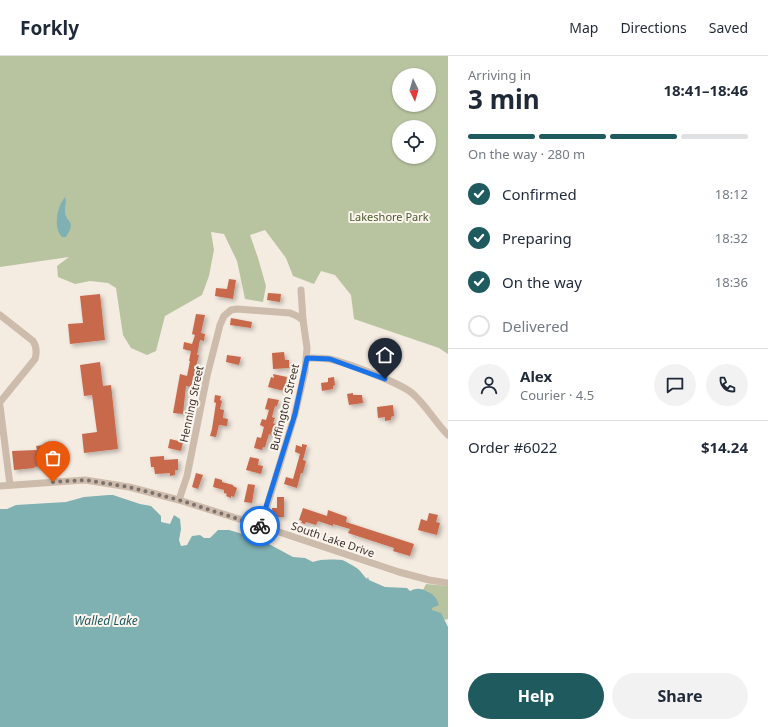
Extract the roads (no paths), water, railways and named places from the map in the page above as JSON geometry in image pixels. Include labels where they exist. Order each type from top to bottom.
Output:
[{"type":"street","name":"Buffington Street","points":[[261,526],[295,414],[307,358],[301,290]]},
{"type":"street","name":"Henning Street","points":[[179,500],[187,476],[207,376],[220,325],[224,316],[231,310],[237,309],[290,313],[303,320]]},
{"type":"street","points":[[0,316],[33,341],[37,352],[35,359],[0,402]]},
{"type":"street","points":[[307,358],[330,359],[385,379],[410,392],[423,404],[436,423],[448,435]]},
{"type":"street","points":[[0,406],[10,485]]},
{"type":"street","name":"South Lake Drive","points":[[0,486],[67,480],[94,481],[129,487],[179,500],[399,572],[429,580],[448,583]]},
{"type":"water","points":[[65,197],[65,214],[71,224],[71,227],[66,237],[62,237],[59,233],[57,217],[62,201]]},
{"type":"water","name":"Walled Lake","points":[[113,495],[151,506],[161,516],[161,522],[170,524],[174,515],[180,519],[181,529],[179,540],[181,546],[187,545],[192,536],[200,535],[204,538],[210,538],[218,530],[229,530],[267,543],[293,557],[305,558],[313,562],[332,559],[342,560],[361,571],[367,579],[368,577],[369,580],[385,587],[407,588],[410,591],[419,589],[432,594],[439,605],[432,608],[432,610],[441,613],[448,627],[448,727],[0,727],[0,509],[7,509],[16,505],[66,502],[84,497]]},
{"type":"park label","name":"Lakeshore Park","points":[[389,216]]}]
